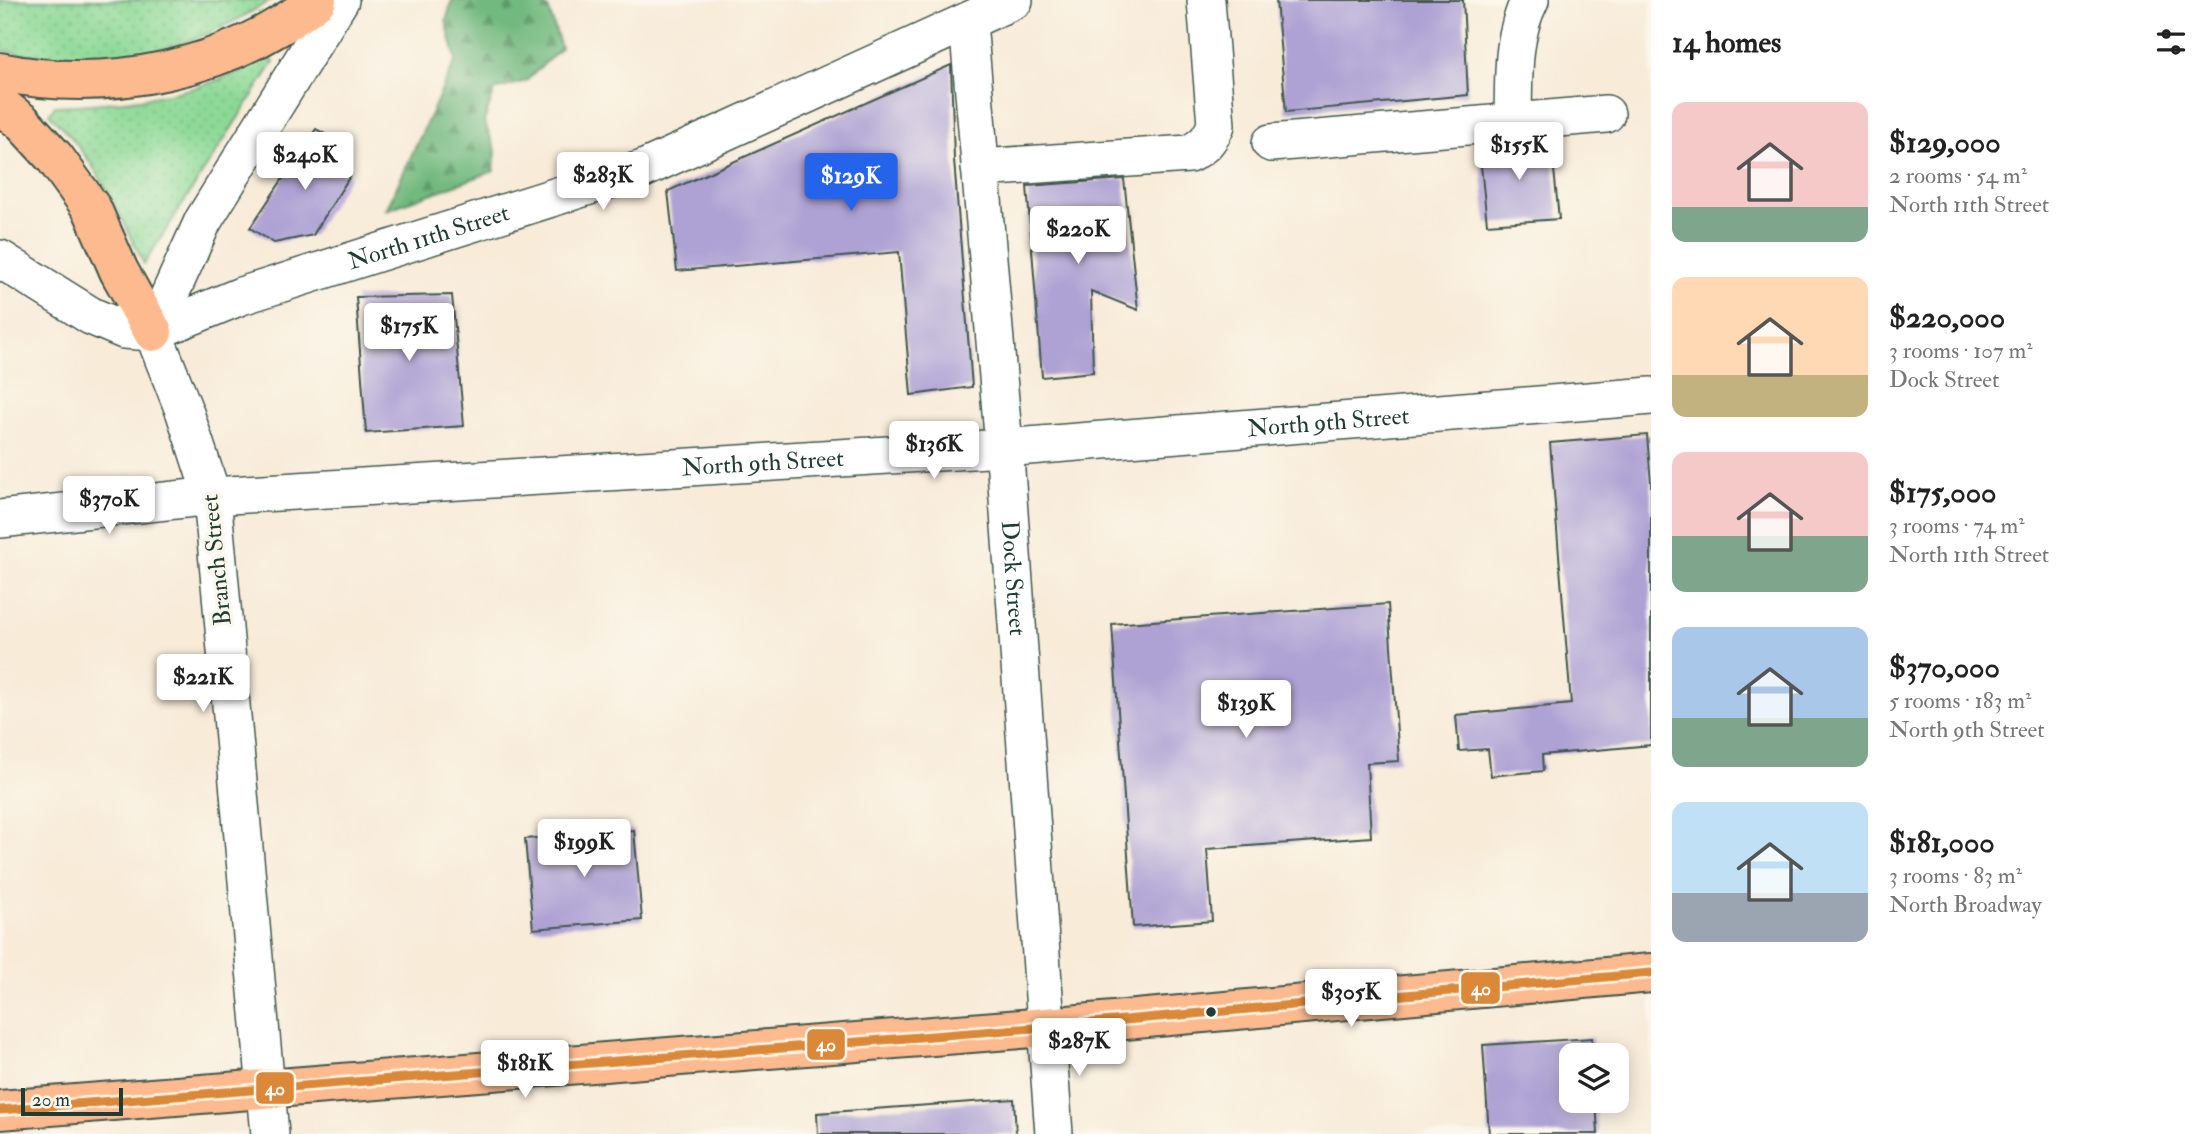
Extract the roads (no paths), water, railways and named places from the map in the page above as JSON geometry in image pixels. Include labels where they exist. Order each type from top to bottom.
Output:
[{"type":"main road","points":[[0,72],[38,79],[100,81],[153,74],[244,44],[317,0]]},
{"type":"main road","points":[[0,105],[22,122],[55,158],[92,209],[119,271],[153,332]]},
{"type":"main road","points":[[0,1110],[267,1091],[1046,1027],[1651,973]]},
{"type":"street","points":[[153,332],[203,221],[340,0]]},
{"type":"street","name":"North 11th Street","points":[[0,260],[90,316],[124,330],[153,332],[241,296],[643,169],[1014,0]]},
{"type":"street","points":[[980,168],[1189,154],[1203,147],[1210,140],[1216,125],[1206,0]]},
{"type":"street","points":[[1513,120],[1514,62],[1519,22],[1530,0]]},
{"type":"street","name":"Dock Street","points":[[968,22],[1004,449],[1054,1134]]},
{"type":"street","points":[[1271,143],[1606,114]]},
{"type":"street","name":"Branch Street","points":[[153,332],[185,412],[212,496],[270,1134]]},
{"type":"street","name":"North 9th Street","points":[[0,519],[212,496],[1004,449],[1651,396]]}]
